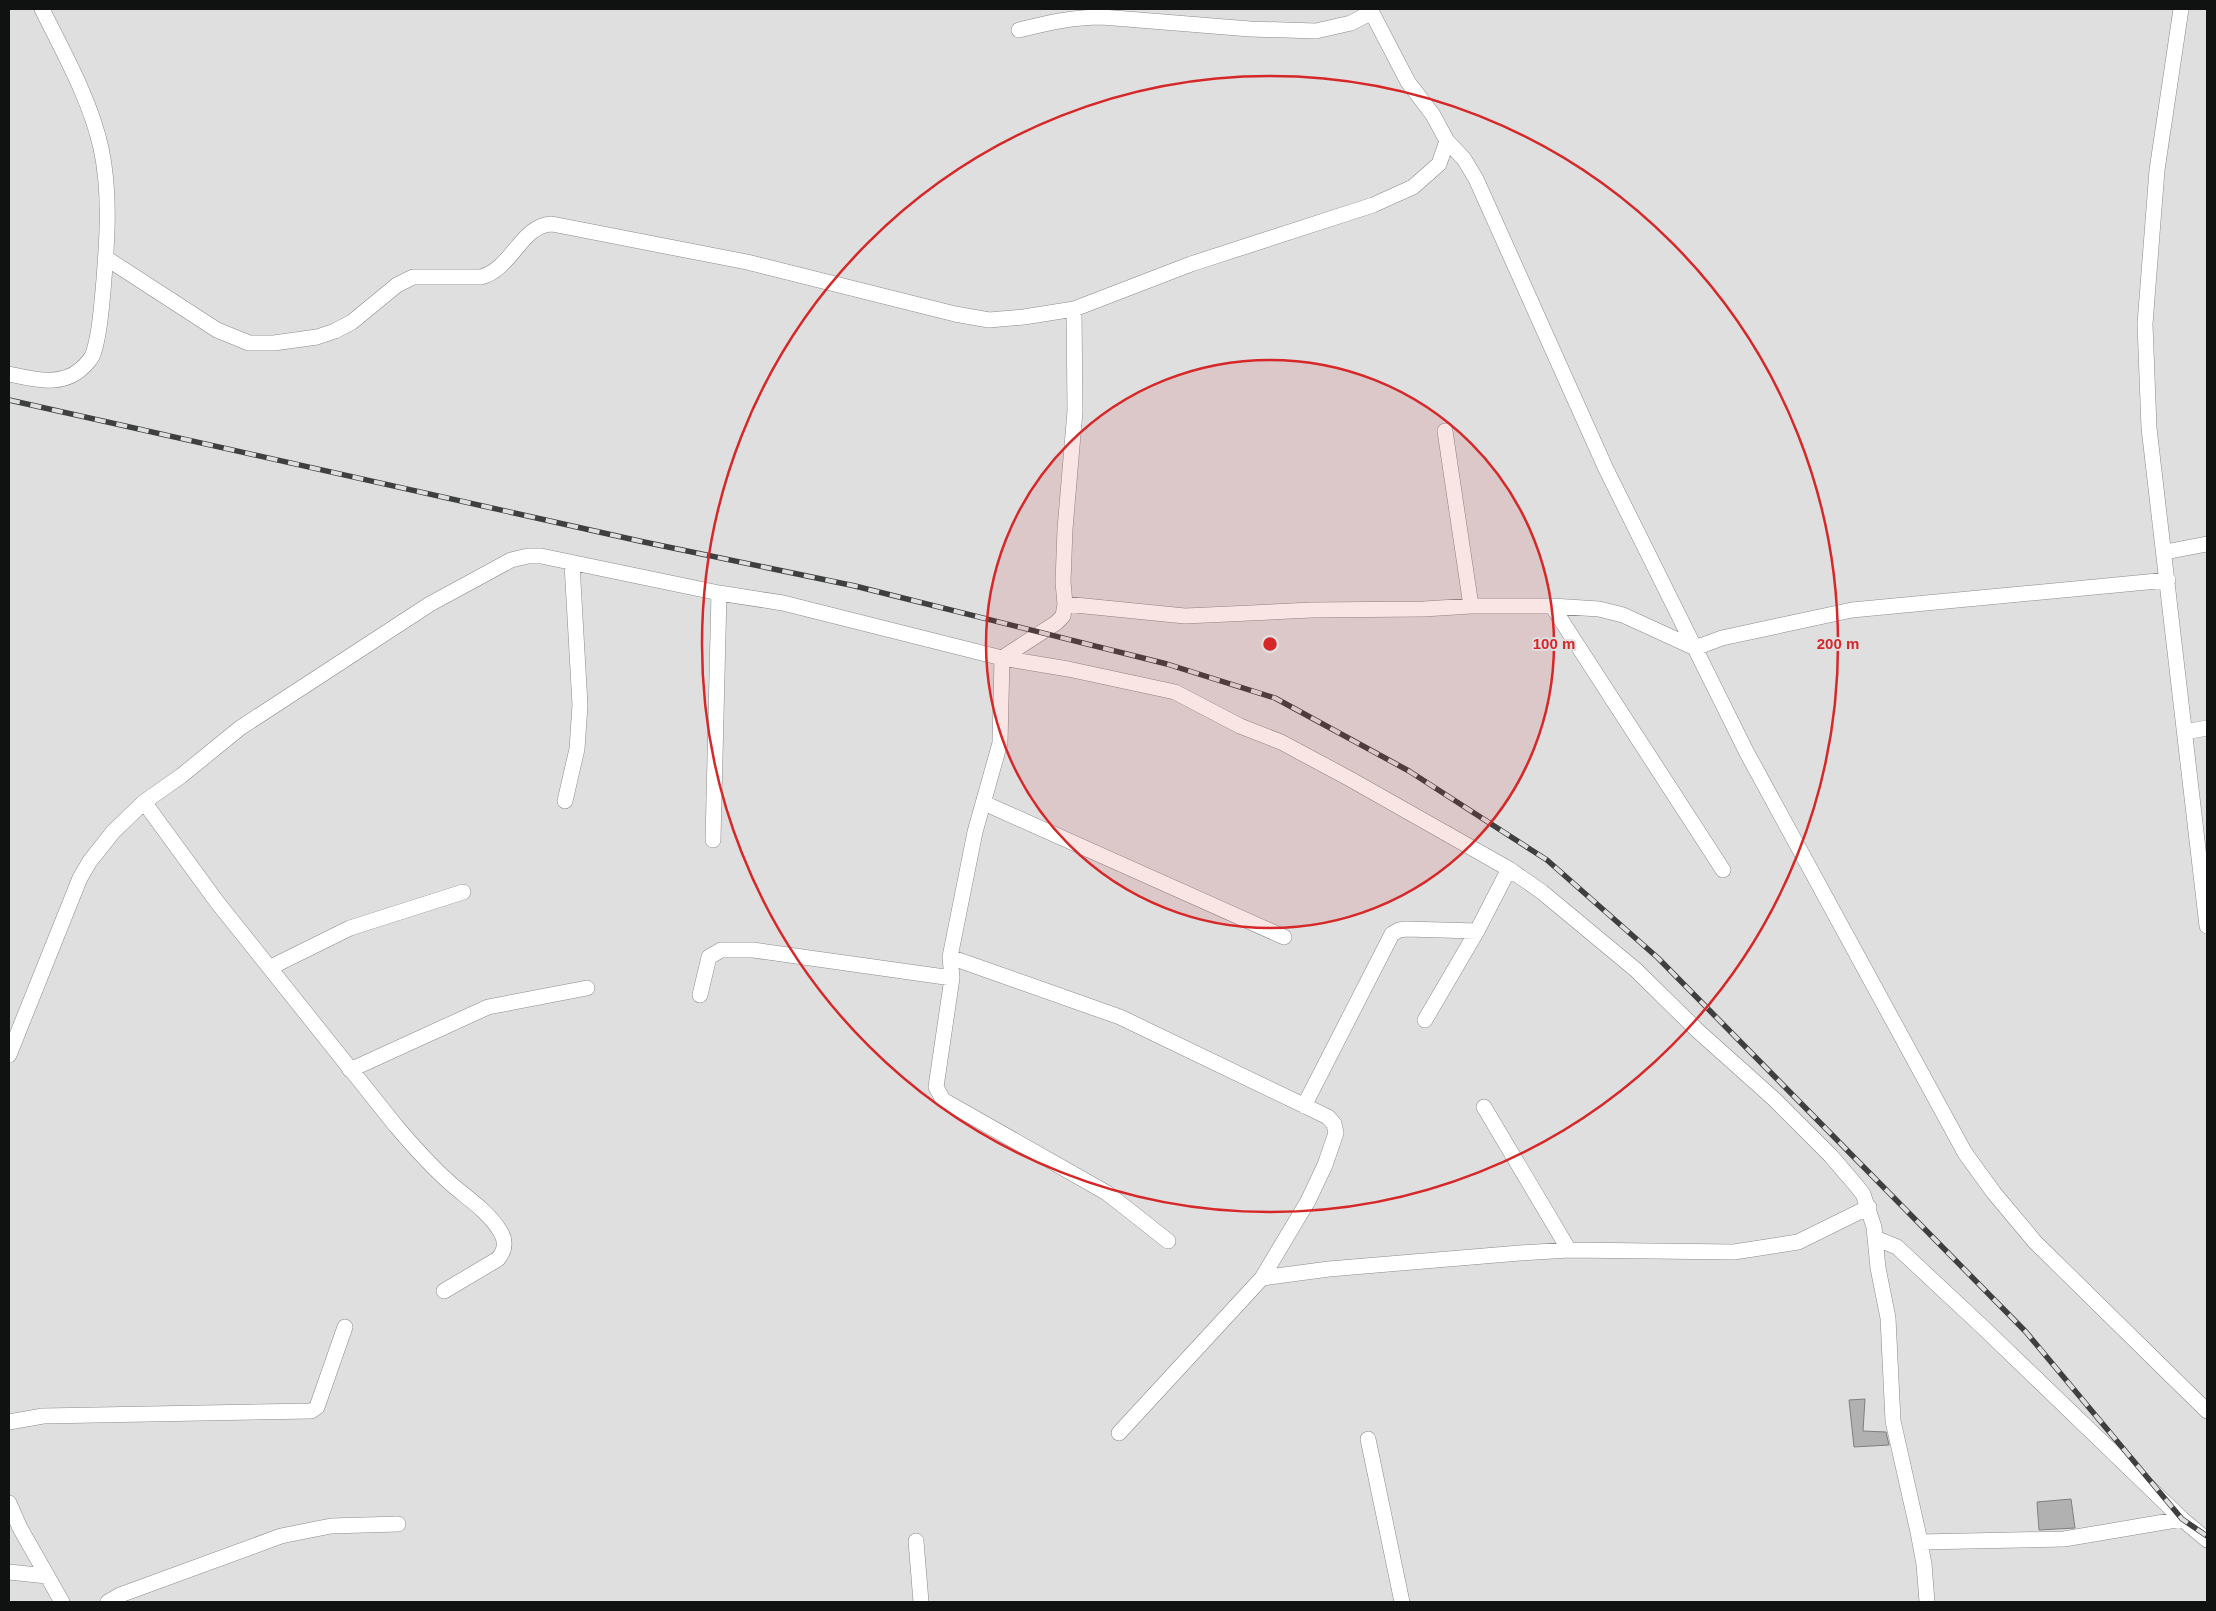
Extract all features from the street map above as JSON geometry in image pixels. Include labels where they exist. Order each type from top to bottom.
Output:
[{"type":"street","points":[[9,374],[39,380],[60,379],[73,375],[83,368],[94,353],[100,324],[106,258],[107,193],[101,148],[88,104],[42,9]]},
{"type":"street","points":[[2181,9],[2157,170],[2145,324],[2149,428],[2165,552],[2207,926]]},
{"type":"street","points":[[1019,30],[1080,17],[1102,17],[1250,30],[1316,32],[1351,23],[1371,10],[1408,82],[1433,115],[1448,141],[1464,158],[1476,179],[1606,470],[1747,753],[1965,1153],[1994,1193],[2035,1242],[2207,1410]]},
{"type":"street","points":[[106,258],[217,330],[249,343],[274,343],[318,337],[335,331],[352,322],[397,285],[413,277],[481,277],[489,275],[498,269],[533,229],[542,224],[552,224],[747,262],[955,314],[989,320],[1024,317],[1074,309],[1191,264],[1373,205],[1413,187],[1439,164],[1448,141]]},
{"type":"street","points":[[1002,658],[1056,623],[1063,616],[1065,604],[1063,582],[1065,528],[1075,411],[1074,309]]},
{"type":"street","points":[[1445,431],[1471,606]]},
{"type":"street","points":[[2165,552],[2207,544]]},
{"type":"street","points":[[9,1055],[80,878],[90,861],[113,832],[144,802],[181,776],[240,728],[430,604],[511,560],[528,556],[541,556],[572,564],[630,573],[719,593],[783,604],[1002,658],[1068,669],[1175,692],[1240,726],[1281,742],[1350,778],[1509,869],[1542,892],[1636,970],[1698,1031],[1774,1099],[1831,1156],[1864,1194],[1875,1238],[1878,1268],[1888,1318],[1893,1421],[1920,1542],[1927,1602]]},
{"type":"street","points":[[565,801],[577,749],[580,705],[572,564]]},
{"type":"street","points":[[1065,604],[1185,616],[1312,610],[1424,609],[1471,606],[1552,606],[1599,609],[1623,615],[1695,648],[1722,638],[1852,610],[2168,580]]},
{"type":"street","points":[[713,840],[719,593]]},
{"type":"street","points":[[1552,606],[1723,870]]},
{"type":"street","points":[[1002,658],[1000,743],[974,832],[950,957],[952,978],[936,1079],[938,1094],[943,1100],[1107,1193],[1168,1241]]},
{"type":"street","points":[[2184,732],[2207,728]]},
{"type":"street","points":[[144,802],[218,902],[271,967],[350,1070],[421,1155],[489,1216],[501,1232],[505,1244],[504,1251],[498,1259],[444,1291]]},
{"type":"street","points":[[984,803],[1284,937]]},
{"type":"street","points":[[1425,1020],[1477,931],[1509,869]]},
{"type":"street","points":[[271,967],[350,928],[462,892]]},
{"type":"street","points":[[1304,1106],[1392,934],[1399,930],[1477,931]]},
{"type":"street","points":[[700,995],[706,963],[709,957],[721,950],[753,950],[952,978]]},
{"type":"street","points":[[950,957],[1113,1014],[1328,1117],[1334,1124],[1335,1141],[1308,1201],[1262,1278],[1119,1434]]},
{"type":"street","points":[[350,1070],[488,1007],[587,988]]},
{"type":"street","points":[[1484,1108],[1569,1250]]},
{"type":"street","points":[[1262,1278],[1329,1269],[1569,1250],[1734,1252],[1798,1242],[1869,1208]]},
{"type":"street","points":[[1875,1238],[1897,1247],[2207,1540]]},
{"type":"street","points":[[9,1422],[42,1416],[311,1411],[317,1407],[345,1327]]},
{"type":"street","points":[[1368,1440],[1402,1602]]},
{"type":"street","points":[[9,1503],[20,1528],[62,1602]]},
{"type":"street","points":[[1920,1542],[2064,1539],[2182,1518]]},
{"type":"street","points":[[108,1602],[120,1595],[281,1536],[331,1526],[398,1524]]},
{"type":"street","points":[[916,1541],[921,1602]]},
{"type":"street","points":[[9,1572],[47,1576]]},
{"type":"building","points":[[1865,1399],[1863,1431],[1886,1432],[1889,1445],[1854,1447],[1849,1400]]},
{"type":"building","points":[[2071,1499],[2075,1528],[2039,1530],[2037,1502]]},
{"type":"railway","points":[[9,400],[644,542],[855,586],[1167,664],[1275,698],[1409,771],[1547,860],[1658,958],[2026,1332],[2182,1519],[2207,1536]]}]
